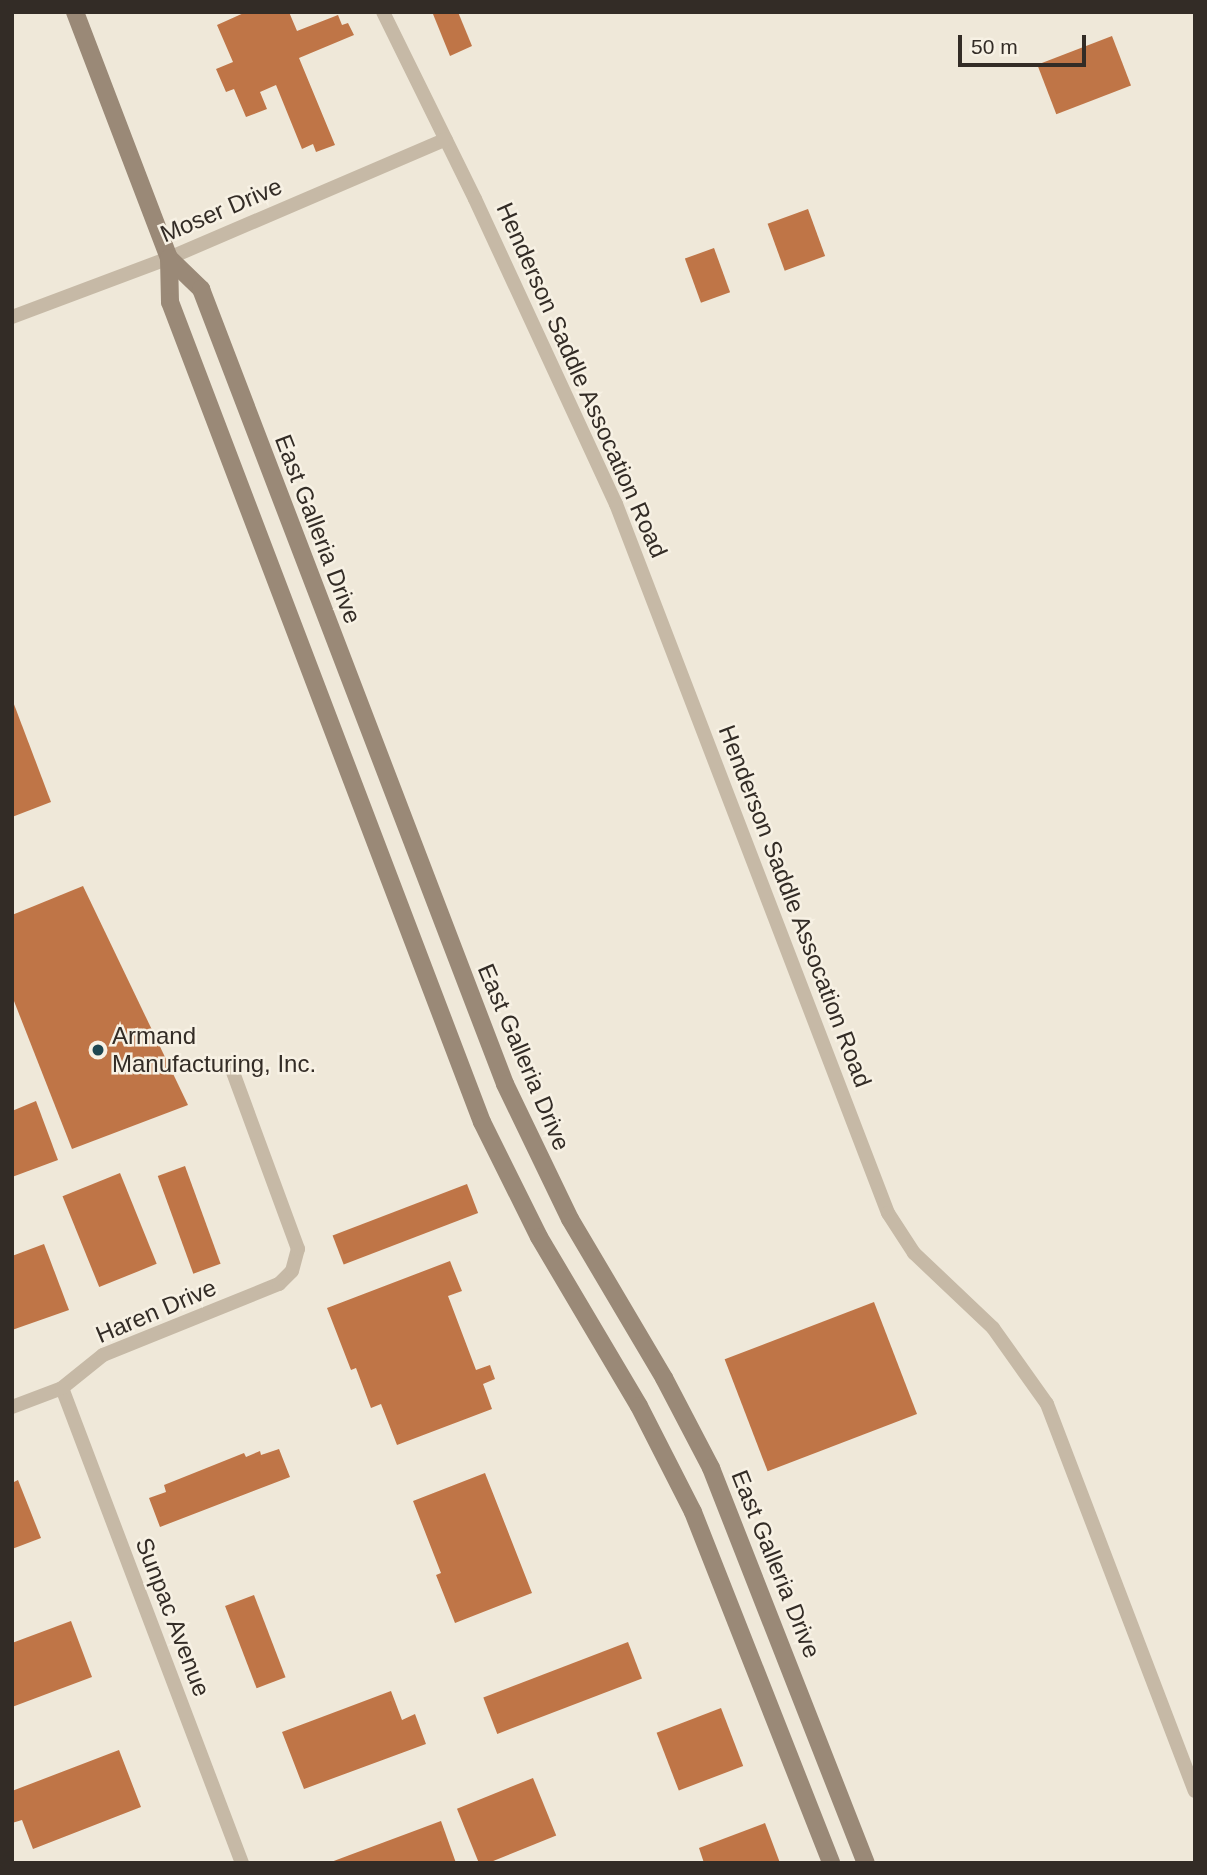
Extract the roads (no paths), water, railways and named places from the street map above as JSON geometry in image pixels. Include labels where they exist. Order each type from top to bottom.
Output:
[{"type":"main road","name":"East Galleria Drive","points":[[75,12],[169,258],[170,302],[482,1122],[539,1237],[639,1406],[688,1501],[831,1863]]},
{"type":"main road","name":"East Galleria Drive","points":[[169,258],[201,289],[510,1095],[570,1219],[664,1378],[711,1468],[866,1863]]},
{"type":"street","name":"Henderson Saddle Assocation Road","points":[[383,12],[446,139],[642,567],[888,1213],[914,1253],[993,1328],[1047,1404],[1195,1791]]},
{"type":"street","name":"Moser Drive","points":[[12,317],[169,258],[446,139]]},
{"type":"street","name":"Haren Drive","points":[[12,1407],[62,1388],[103,1355],[284,1281],[292,1272],[298,1249],[230,1067]]},
{"type":"street","name":"Sunpac Avenue","points":[[62,1388],[242,1863]]},
{"type":"place","name":"Armand Manufacturing, Inc.","points":[[98,1050]]}]
